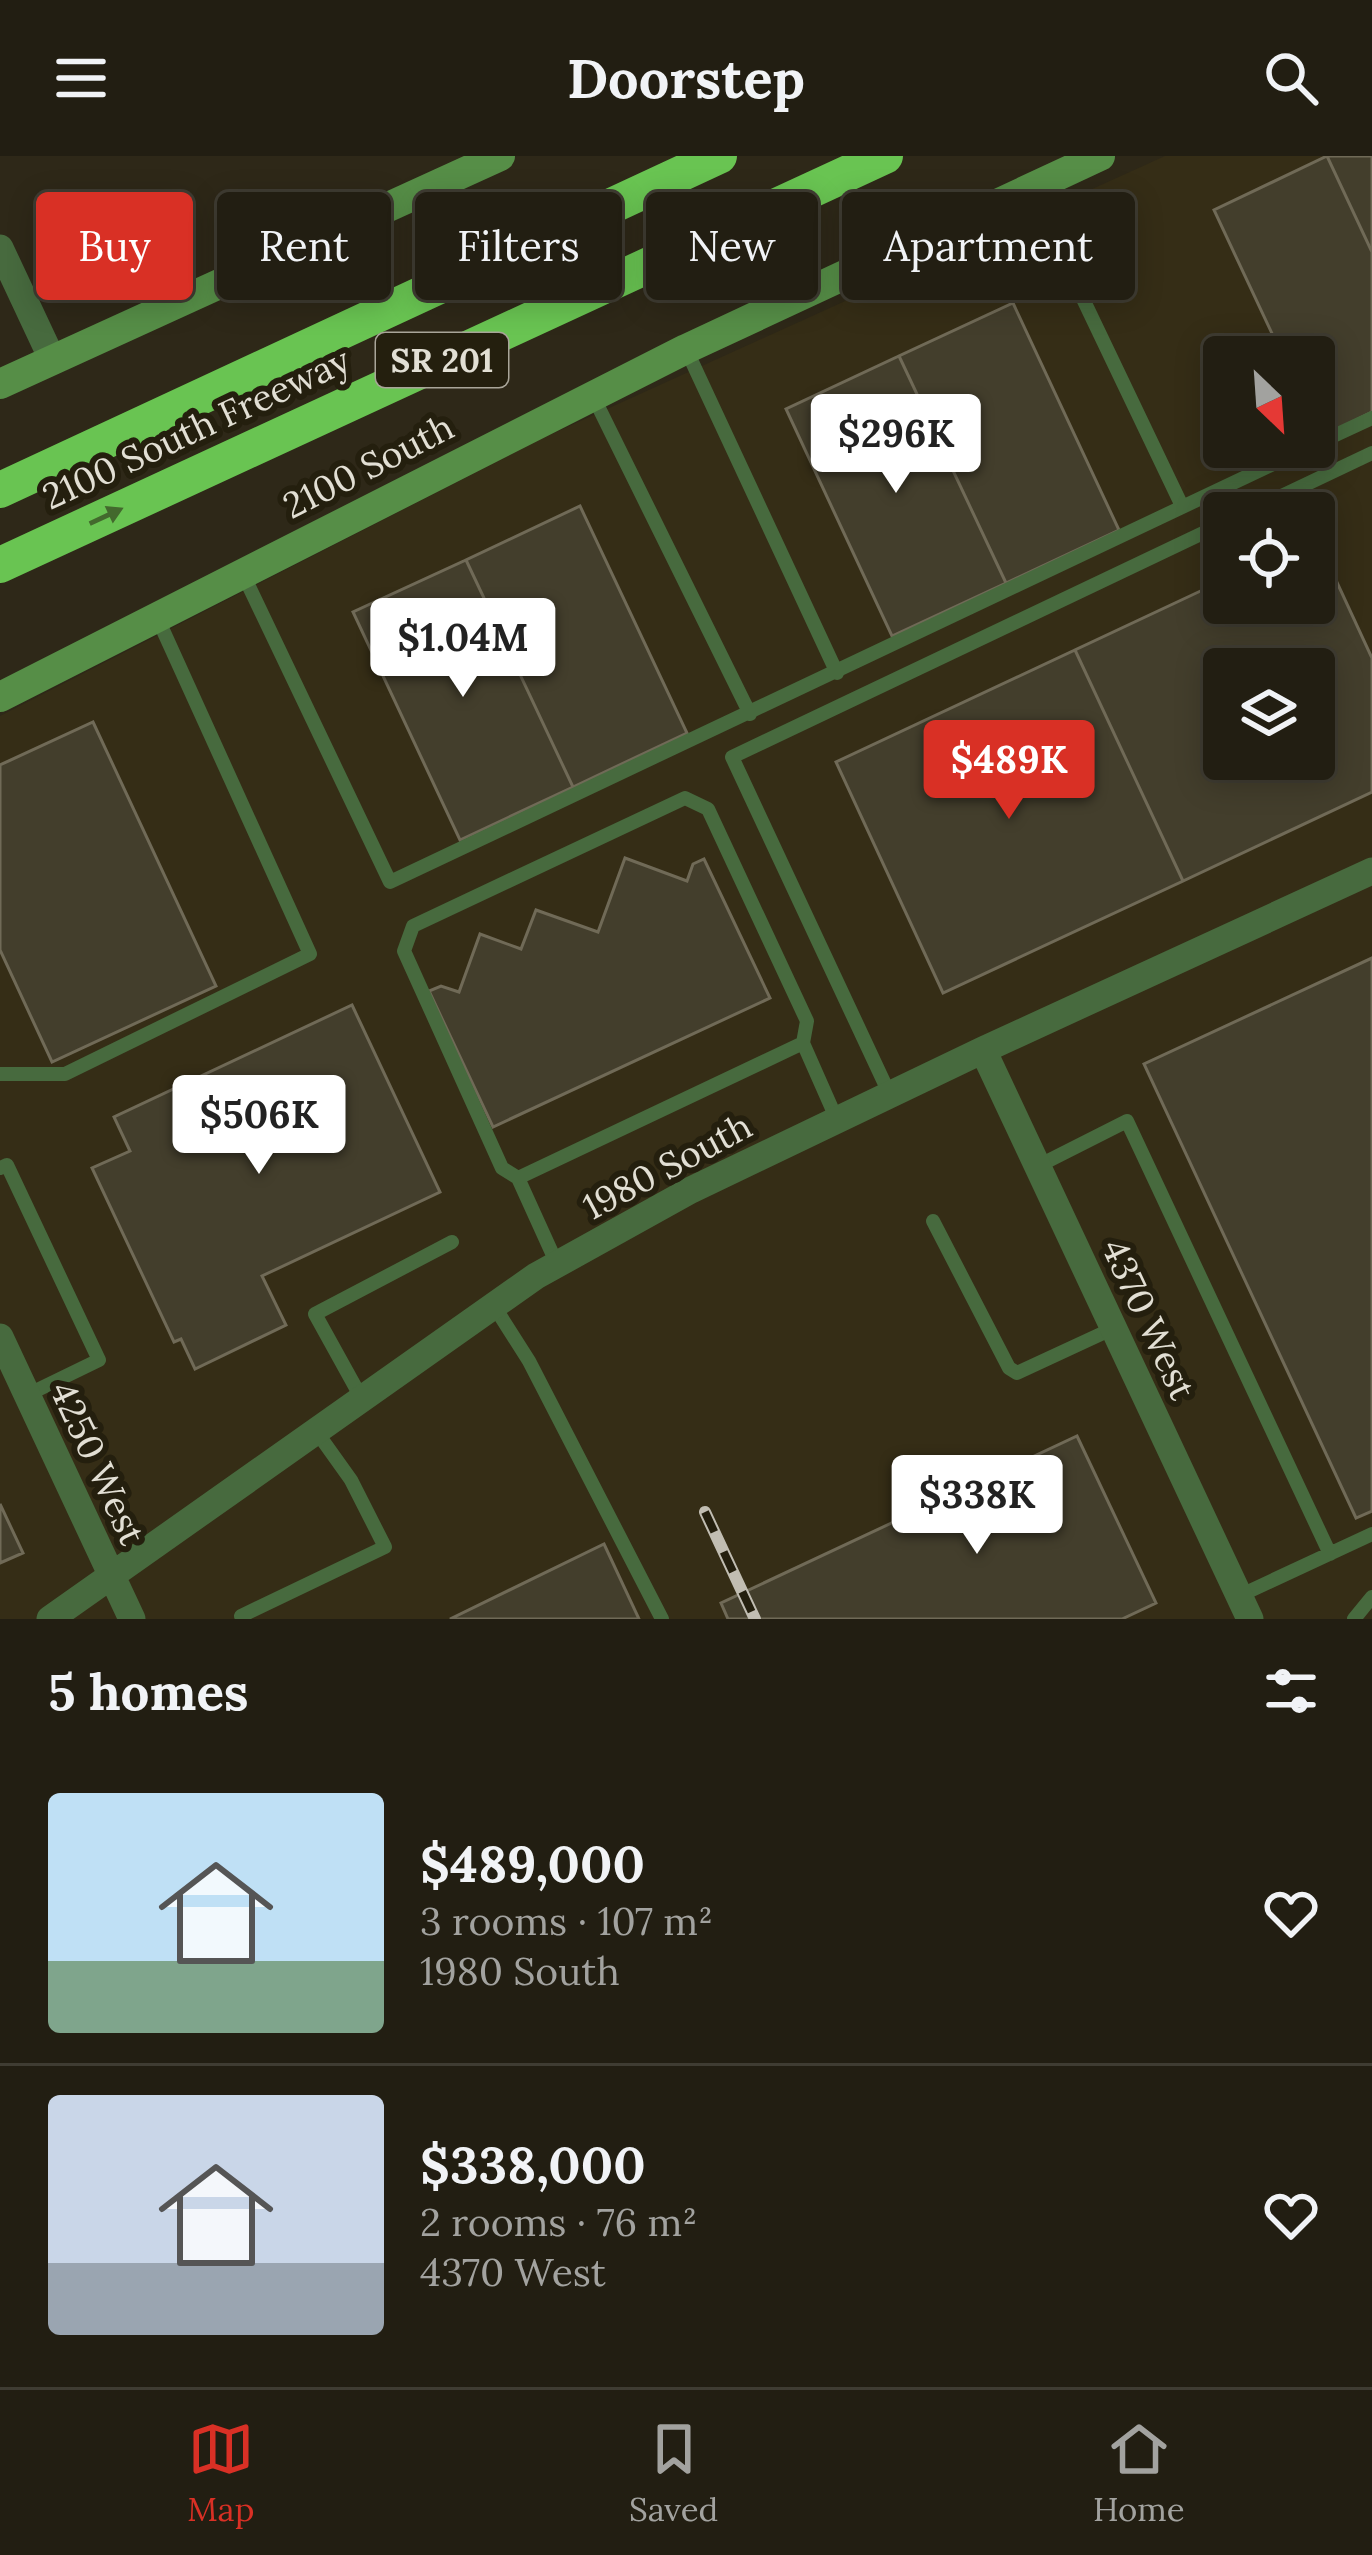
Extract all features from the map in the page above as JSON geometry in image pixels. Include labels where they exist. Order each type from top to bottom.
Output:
[{"type":"highway","name":"2100 South Freeway","points":[[0,490],[719,156]]},
{"type":"highway","name":"2100 South Freeway","points":[[0,565],[885,156]]},
{"type":"street","points":[[0,384],[500,156]]},
{"type":"street","name":"2100 South","points":[[0,697],[686,349],[1100,156]]},
{"type":"street","points":[[0,248],[53,361]]},
{"type":"street","name":"1980 South","points":[[50,1619],[558,1264],[692,1190],[983,1049],[1372,871]]},
{"type":"street","name":"4370 West","points":[[983,1049],[1244,1607]]},
{"type":"street","name":"4250 West","points":[[0,1337],[132,1619]]},
{"type":"lane","points":[[1030,188],[1182,506]]},
{"type":"lane","points":[[686,349],[837,673]]},
{"type":"lane","points":[[593,395],[750,714]]},
{"type":"lane","points":[[1335,435],[1372,418]]},
{"type":"lane","points":[[1290,492],[1372,453]]},
{"type":"lane","points":[[243,574],[390,882],[1264,468]]},
{"type":"lane","points":[[890,1095],[732,757],[1203,534]]},
{"type":"lane","points":[[0,1074],[65,1074],[310,954],[157,617]]},
{"type":"lane","points":[[558,1264],[518,1178],[502,1168],[404,951],[413,926],[685,798],[708,809],[807,1021],[802,1043],[837,1120]]},
{"type":"lane","points":[[518,1178],[802,1043]]},
{"type":"lane","points":[[1038,1166],[1127,1121],[1330,1554]]},
{"type":"lane","points":[[0,1168],[7,1165],[99,1360],[27,1396]]},
{"type":"lane","points":[[933,1221],[1010,1368],[1017,1373],[1114,1328]]},
{"type":"lane","points":[[362,1399],[315,1314],[452,1242]]},
{"type":"lane","points":[[494,1306],[529,1361],[662,1619]]},
{"type":"lane","points":[[243,1619],[241,1616],[385,1547],[351,1480],[316,1431]]},
{"type":"lane","points":[[1244,1607],[1372,1534]]},
{"type":"lane","points":[[1358,1618],[1372,1597]]},
{"type":"shaded area","points":[[1165,156],[1372,156],[1372,1619],[0,1619],[0,716],[543,438],[847,300],[1135,300],[1135,192],[1086,192]]},
{"type":"building","points":[[1327,156],[1372,252],[1372,412],[1335,430],[1335,336],[1273,336],[1214,210]]},
{"type":"building","points":[[1327,156],[1372,156],[1372,252]]},
{"type":"building","points":[[1013,303],[1119,530],[1006,583],[899,356]]},
{"type":"building","points":[[899,356],[1006,583],[892,636],[786,409]]},
{"type":"building","points":[[580,506],[687,733],[573,787],[466,560]]},
{"type":"building","points":[[466,560],[573,787],[460,840],[353,612]]},
{"type":"building","points":[[1335,578],[1372,658],[1372,792],[1183,881],[1075,650],[1203,590],[1203,624],[1335,624]]},
{"type":"building","points":[[1075,650],[1183,881],[943,993],[836,762]]},
{"type":"building","points":[[93,722],[216,986],[52,1062],[0,950],[0,765]]},
{"type":"building","points":[[625,858],[687,881],[693,864],[704,859],[770,998],[493,1127],[429,991],[441,986],[459,992],[480,934],[521,949],[536,910],[598,932]]},
{"type":"building","points":[[1372,958],[1372,1511],[1356,1518],[1144,1064]]},
{"type":"building","points":[[352,1005],[440,1192],[262,1276],[286,1325],[195,1369],[181,1339],[174,1342],[92,1168],[130,1151],[114,1117]]},
{"type":"building","points":[[1077,1436],[1156,1603],[1122,1619],[728,1619],[721,1603]]},
{"type":"building","points":[[0,1504],[23,1553],[0,1563]]},
{"type":"building","points":[[604,1544],[639,1619],[450,1619]]},
{"type":"railway","points":[[705,1512],[755,1619]]}]
